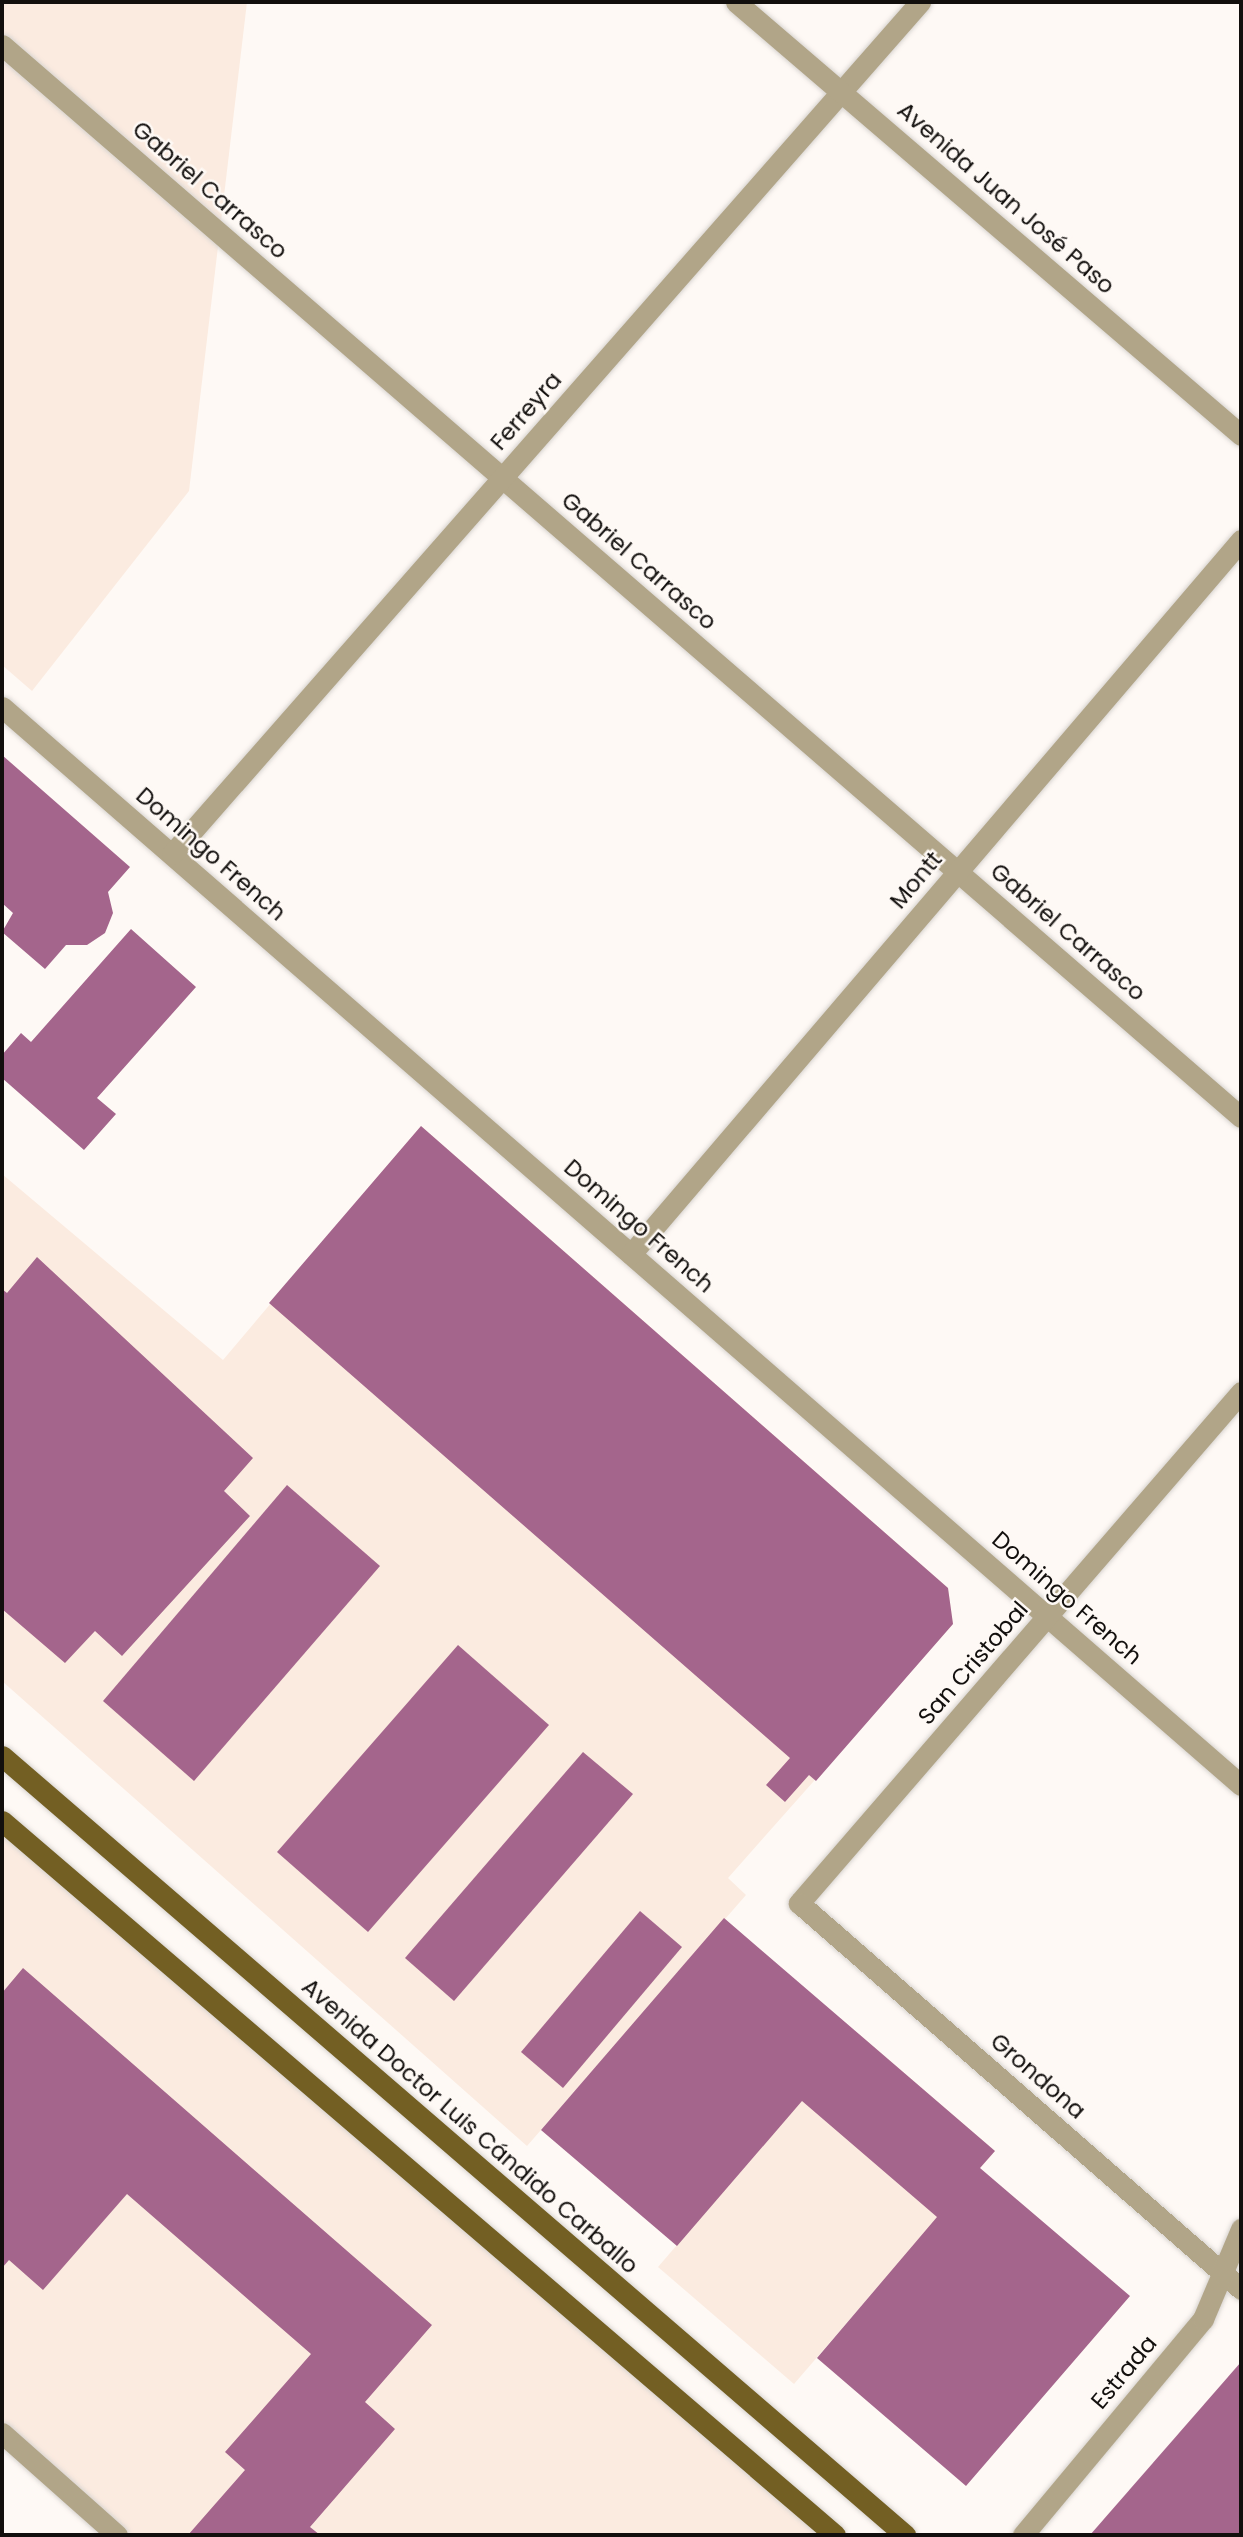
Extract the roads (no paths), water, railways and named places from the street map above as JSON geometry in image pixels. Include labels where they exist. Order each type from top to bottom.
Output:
[{"type":"main road","name":"Avenida Doctor Luis Cándido Carballo","points":[[2,1756],[905,2535]]},
{"type":"main road","points":[[2,1821],[835,2535]]},
{"type":"street","name":"Avenida Juan José Paso","points":[[736,2],[1241,435]]},
{"type":"street","name":"Ferreyra","points":[[172,855],[920,2]]},
{"type":"street","name":"Gabriel Carrasco","points":[[2,45],[1241,1117]]},
{"type":"street","name":"Montt","points":[[631,1254],[1241,540]]},
{"type":"street","name":"Domingo French","points":[[2,707],[1241,1785]]},
{"type":"street","name":"San Cristobal","points":[[799,1903],[1241,1392]]},
{"type":"street","name":"Grondona","points":[[799,1903],[1241,2289]]},
{"type":"street","name":"Estrada","points":[[1023,2535],[1203,2319],[1241,2229]]},
{"type":"street","points":[[2,2433],[117,2535]]}]
